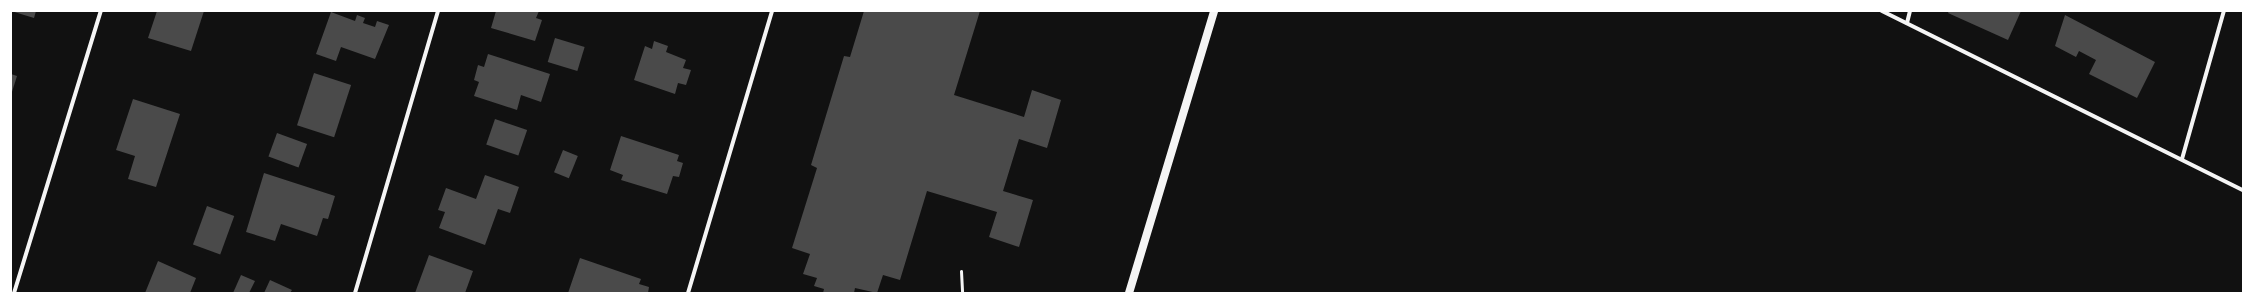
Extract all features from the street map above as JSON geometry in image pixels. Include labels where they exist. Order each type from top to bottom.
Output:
[{"type":"main road","points":[[1129,293],[1214,11]]},
{"type":"street","points":[[14,293],[101,11]]},
{"type":"street","points":[[355,293],[438,11]]},
{"type":"street","points":[[688,293],[772,11]]},
{"type":"street","points":[[1882,11],[2243,190]]},
{"type":"street","points":[[1907,23],[1910,11]]},
{"type":"street","points":[[2182,159],[2224,11]]},
{"type":"lane","points":[[961,271],[962,293]]},
{"type":"building","points":[[11,11],[36,11],[34,18]]},
{"type":"building","points":[[157,11],[204,11],[191,51],[148,38]]},
{"type":"building","points":[[496,11],[539,11],[536,18],[542,20],[535,41],[491,28]]},
{"type":"building","points":[[864,11],[980,11],[954,95],[1024,117],[1032,90],[1061,100],[1047,148],[1019,139],[1003,191],[1033,200],[1019,247],[989,237],[997,212],[927,191],[900,280],[883,275],[877,293],[855,288],[854,293],[823,293],[824,289],[814,286],[817,278],[803,274],[810,254],[792,248],[817,168],[811,165],[844,56],[850,57]]},
{"type":"building","points":[[1949,11],[2021,11],[2008,40],[1948,13]]},
{"type":"building","points":[[331,12],[355,21],[357,15],[365,18],[363,23],[375,27],[377,21],[389,25],[375,59],[341,47],[336,61],[316,54]]},
{"type":"building","points":[[2065,15],[2155,62],[2137,98],[2089,74],[2096,60],[2079,51],[2076,57],[2055,46]]},
{"type":"building","points":[[555,38],[585,47],[577,71],[548,62]]},
{"type":"building","points":[[654,41],[668,46],[666,52],[686,60],[683,68],[691,70],[686,85],[678,83],[675,94],[634,80],[645,46],[652,49]]},
{"type":"building","points":[[488,54],[550,74],[541,102],[521,95],[517,110],[474,96],[479,82],[474,80],[478,65],[484,67]]},
{"type":"building","points":[[314,73],[351,85],[334,137],[297,125]]},
{"type":"building","points":[[11,74],[17,76],[11,95]]},
{"type":"building","points":[[133,99],[180,114],[156,187],[128,179],[135,156],[116,150]]},
{"type":"building","points":[[495,119],[527,130],[518,156],[486,145]]},
{"type":"building","points":[[277,133],[307,144],[299,167],[268,156]]},
{"type":"building","points":[[621,136],[679,155],[677,161],[683,163],[679,177],[673,176],[667,194],[621,180],[623,175],[610,170]]},
{"type":"building","points":[[563,150],[578,156],[569,178],[554,172]]},
{"type":"building","points":[[264,173],[335,196],[328,219],[323,218],[317,236],[281,224],[275,241],[246,232]]},
{"type":"building","points":[[485,175],[519,187],[510,213],[498,209],[485,245],[439,228],[445,212],[438,210],[446,188],[476,199]]},
{"type":"building","points":[[207,206],[234,216],[220,254],[193,245]]},
{"type":"building","points":[[429,255],[473,271],[465,293],[415,293]]},
{"type":"building","points":[[580,258],[641,279],[639,284],[649,287],[648,293],[568,293]]},
{"type":"building","points":[[158,261],[196,278],[190,293],[145,293]]},
{"type":"building","points":[[241,275],[255,281],[249,293],[233,293]]},
{"type":"building","points":[[270,280],[292,290],[290,293],[264,293]]}]
